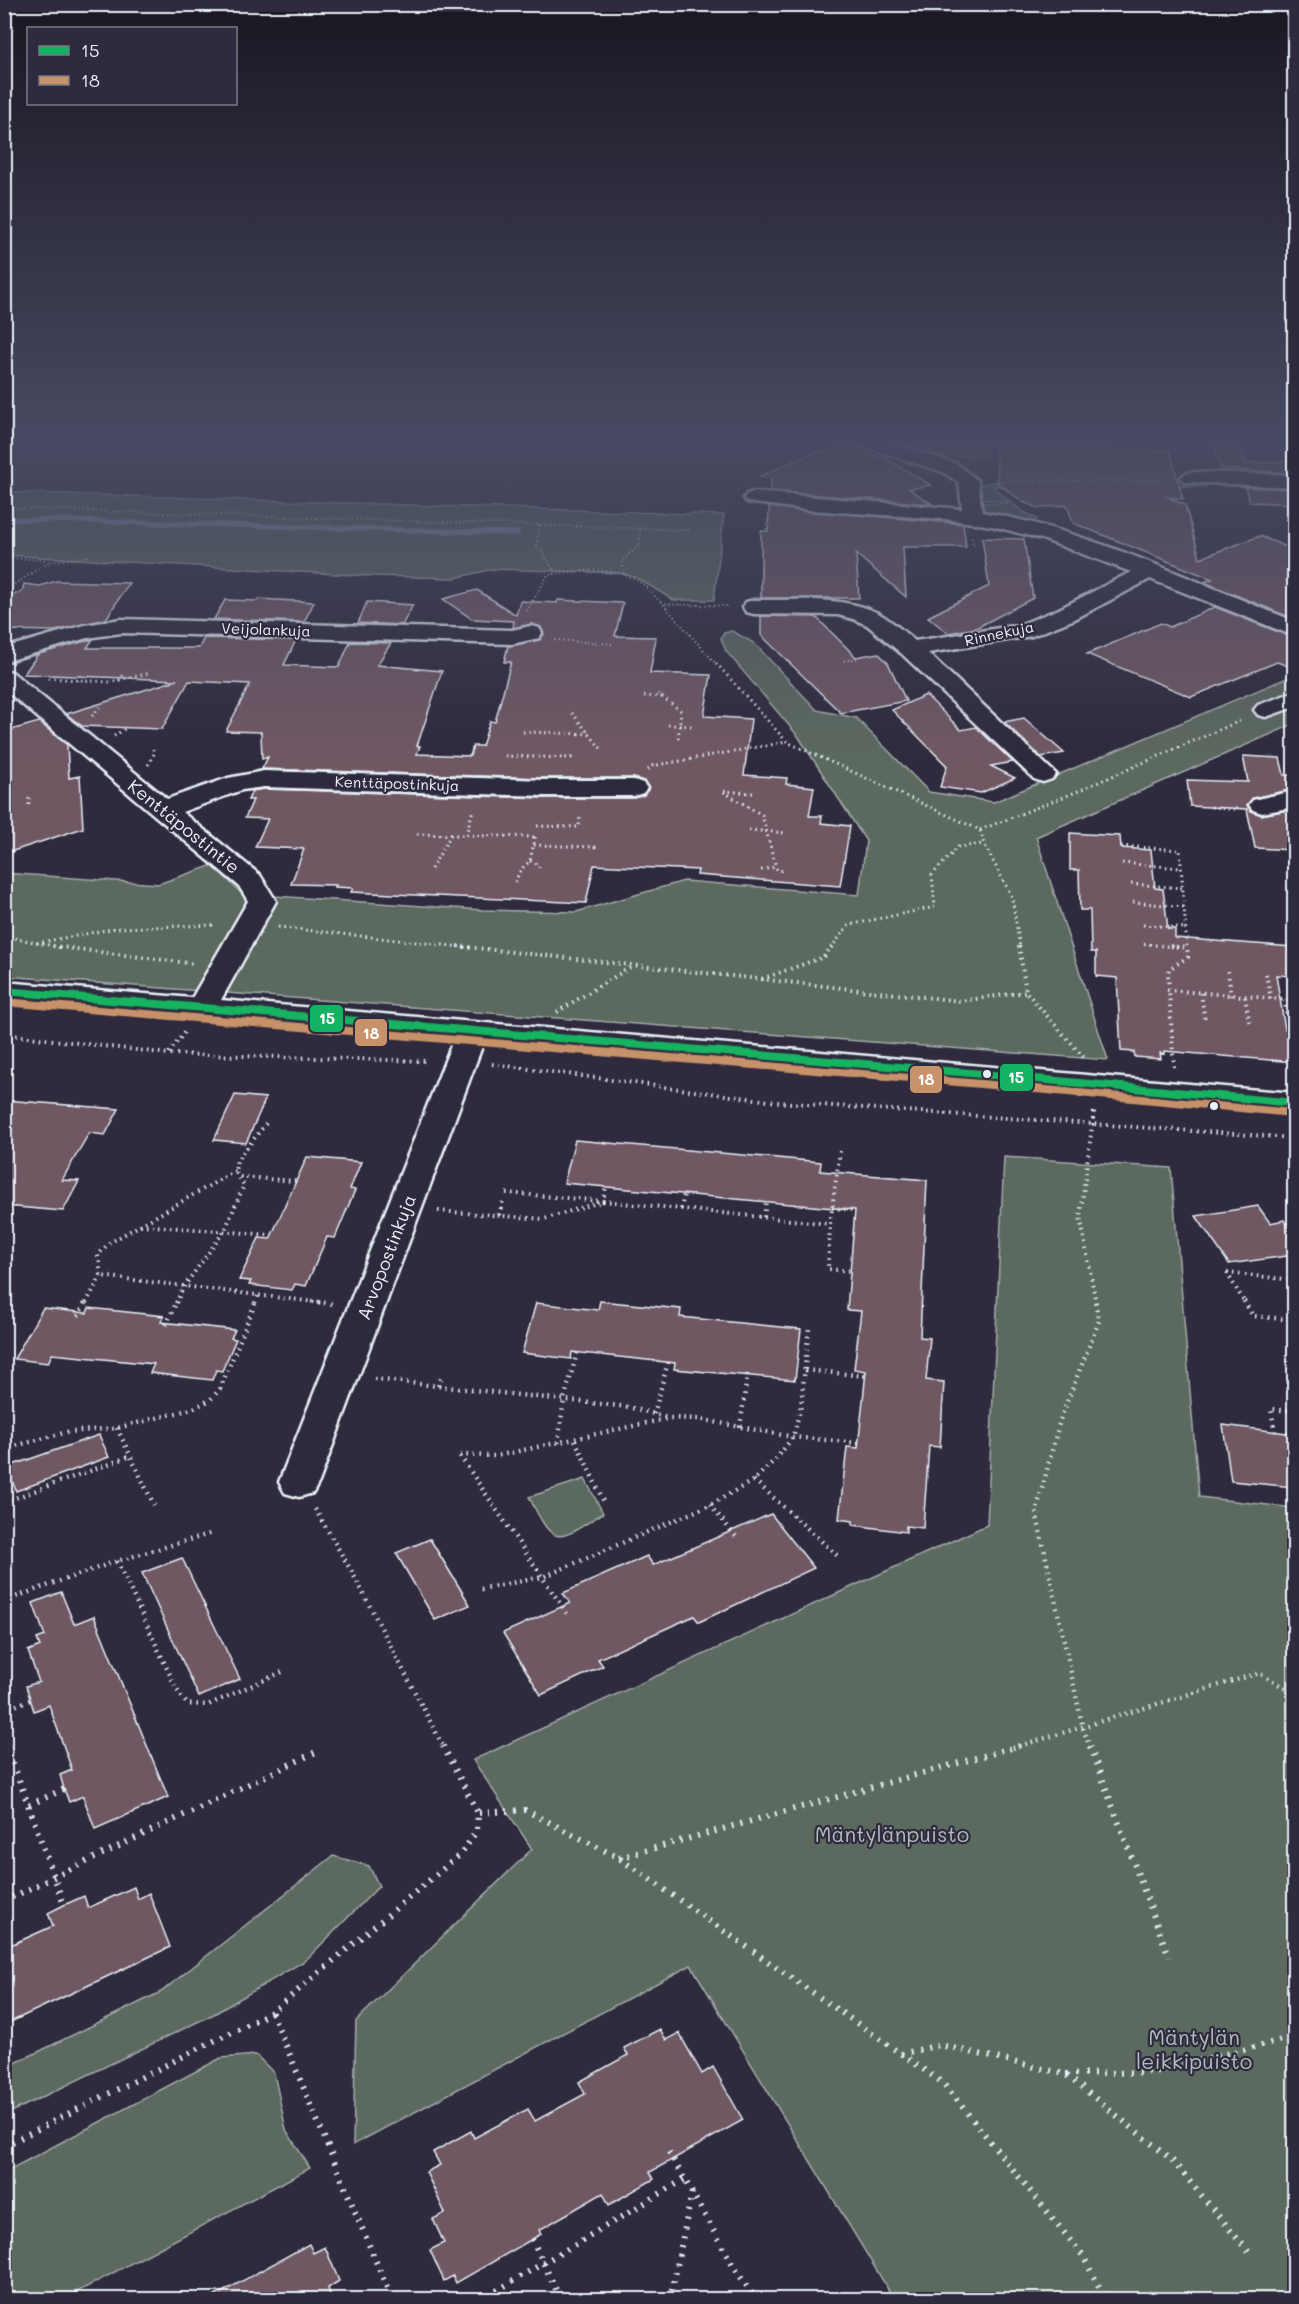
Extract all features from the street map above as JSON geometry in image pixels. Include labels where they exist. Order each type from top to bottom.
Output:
[{"type":"street","points":[[1079,546],[1148,570],[1294,629]]},
{"type":"street","name":"Rinnekuja","points":[[910,649],[1024,630],[1067,614],[1148,570]]},
{"type":"street","points":[[754,607],[840,610],[860,613],[877,621],[1043,774]]},
{"type":"street","name":"Veijolankuja","points":[[4,655],[85,632],[142,625],[522,635]]},
{"type":"street","name":"Kenttäpostintie","points":[[4,677],[250,881],[262,901],[201,1009]]},
{"type":"street","points":[[1266,710],[1294,699]]},
{"type":"street","name":"Kenttäpostinkuja","points":[[165,809],[237,783],[264,779],[544,788],[634,788]]},
{"type":"street","points":[[1262,805],[1294,800]]},
{"type":"street","points":[[4,991],[201,1009],[466,1047],[518,1035],[1294,1103]]},
{"type":"street","name":"Arvopostinkuja","points":[[299,1482],[466,1047]]},
{"type":"path","points":[[537,546],[556,573]]},
{"type":"path","points":[[625,575],[622,560],[639,546]]},
{"type":"path","points":[[4,591],[49,562],[89,555]]},
{"type":"path","points":[[4,558],[58,560]]},
{"type":"path","points":[[612,644],[522,635],[548,575],[566,571],[625,575],[642,584],[663,604],[787,742],[980,830],[1071,794],[1266,710]]},
{"type":"path","points":[[663,604],[754,607]]},
{"type":"path","points":[[565,641],[566,633]]},
{"type":"path","points":[[844,661],[858,658]]},
{"type":"path","points":[[118,681],[125,672]]},
{"type":"path","points":[[77,681],[82,673]]},
{"type":"path","points":[[47,678],[118,681],[149,673]]},
{"type":"path","points":[[655,691],[681,711],[678,740]]},
{"type":"path","points":[[644,696],[662,697]]},
{"type":"path","points":[[572,714],[603,751]]},
{"type":"path","points":[[668,725],[693,726]]},
{"type":"path","points":[[524,732],[590,734]]},
{"type":"path","points":[[634,788],[652,766],[787,742]]},
{"type":"path","points":[[505,756],[571,758],[574,756]]},
{"type":"path","points":[[753,793],[722,791],[762,814],[777,870],[786,871]]},
{"type":"path","points":[[29,798],[29,807]]},
{"type":"path","points":[[466,835],[473,810],[481,806]]},
{"type":"path","points":[[537,826],[579,827],[580,816]]},
{"type":"path","points":[[749,830],[786,832]]},
{"type":"path","points":[[980,830],[984,844],[1012,897],[1026,992],[1091,1066],[1094,1123],[1080,1216],[1099,1321],[1060,1420],[1036,1512],[1083,1728],[1169,1957]]},
{"type":"path","points":[[417,834],[536,835],[530,861],[520,870],[515,882]]},
{"type":"path","points":[[431,869],[451,835]]},
{"type":"path","points":[[760,980],[824,957],[849,925],[935,907],[932,875],[958,847],[984,844]]},
{"type":"path","points":[[534,845],[595,846],[594,852]]},
{"type":"path","points":[[1120,846],[1180,850],[1188,957],[1169,969],[1167,990],[1176,1093]]},
{"type":"path","points":[[530,861],[539,865],[539,871]]},
{"type":"path","points":[[1122,863],[1181,868]]},
{"type":"path","points":[[761,870],[776,867]]},
{"type":"path","points":[[1131,884],[1183,888]]},
{"type":"path","points":[[1133,902],[1184,907]]},
{"type":"path","points":[[37,943],[117,928],[250,924],[961,1001],[1026,992]]},
{"type":"path","points":[[1143,925],[1186,928]]},
{"type":"path","points":[[4,936],[37,943],[225,967]]},
{"type":"path","points":[[1144,944],[1187,948]]},
{"type":"path","points":[[518,1035],[633,966]]},
{"type":"path","points":[[1228,971],[1232,996]]},
{"type":"path","points":[[1266,974],[1271,999]]},
{"type":"path","points":[[1167,990],[1294,1000]]},
{"type":"path","points":[[1201,993],[1205,1022]]},
{"type":"path","points":[[1245,997],[1250,1026]]},
{"type":"path","points":[[1284,1000],[1290,1029]]},
{"type":"path","points":[[4,1034],[169,1054],[466,1047],[494,1064],[777,1101],[1294,1138]]},
{"type":"path","points":[[235,1171],[237,1160],[269,1120]]},
{"type":"path","points":[[840,1152],[830,1224],[828,1269],[850,1271]]},
{"type":"path","points":[[166,1325],[183,1288],[225,1230],[244,1185],[235,1171]]},
{"type":"path","points":[[78,1316],[101,1276],[98,1255],[109,1243],[235,1171]]},
{"type":"path","points":[[240,1177],[296,1181]]},
{"type":"path","points":[[603,1202],[606,1187]]},
{"type":"path","points":[[506,1193],[830,1224]]},
{"type":"path","points":[[681,1209],[684,1194]]},
{"type":"path","points":[[499,1215],[503,1201]]},
{"type":"path","points":[[404,1209],[544,1219],[603,1202]]},
{"type":"path","points":[[764,1217],[766,1202]]},
{"type":"path","points":[[832,1208],[855,1210]]},
{"type":"path","points":[[140,1225],[272,1235]]},
{"type":"path","points":[[1294,1280],[1227,1273],[1253,1316],[1294,1320]]},
{"type":"path","points":[[101,1276],[183,1288],[366,1308]]},
{"type":"path","points":[[4,1449],[67,1432],[117,1428],[192,1409],[210,1400],[220,1389],[258,1296]]},
{"type":"path","points":[[481,1589],[543,1577],[710,1505],[754,1480],[776,1459],[793,1437],[801,1406],[809,1328]]},
{"type":"path","points":[[558,1443],[564,1400],[577,1353]]},
{"type":"path","points":[[654,1414],[668,1362]]},
{"type":"path","points":[[805,1370],[866,1376]]},
{"type":"path","points":[[740,1427],[748,1371]]},
{"type":"path","points":[[438,1386],[443,1374]]},
{"type":"path","points":[[340,1376],[627,1407],[670,1418],[699,1419],[793,1437],[858,1443]]},
{"type":"path","points":[[1275,1432],[1271,1409],[1294,1411]]},
{"type":"path","points":[[568,1615],[460,1455],[496,1456],[670,1418]]},
{"type":"path","points":[[117,1428],[154,1505]]},
{"type":"path","points":[[576,1440],[605,1504]]},
{"type":"path","points":[[4,1488],[7,1501],[131,1456]]},
{"type":"path","points":[[754,1480],[840,1558]]},
{"type":"path","points":[[4,2146],[272,2012],[462,1853],[477,1830],[478,1813],[352,1572],[299,1482]]},
{"type":"path","points":[[710,1505],[738,1539]]},
{"type":"path","points":[[4,1601],[117,1561],[213,1533]]},
{"type":"path","points":[[117,1561],[177,1690],[187,1704],[208,1705],[282,1672]]},
{"type":"path","points":[[619,1858],[1083,1728],[1259,1673],[1294,1693]]},
{"type":"path","points":[[4,1710],[30,1700]]},
{"type":"path","points":[[4,1738],[63,1905]]},
{"type":"path","points":[[4,1901],[320,1750]]},
{"type":"path","points":[[29,1805],[64,1789]]},
{"type":"path","points":[[478,1813],[525,1810],[619,1858],[943,2083],[1083,2256],[1106,2300]]},
{"type":"path","points":[[272,2012],[392,2300]]},
{"type":"path","points":[[901,2054],[940,2045],[1065,2074],[1155,2072],[1294,2037]]},
{"type":"path","points":[[1065,2074],[1172,2160],[1252,2256]]},
{"type":"path","points":[[669,2152],[733,2265],[756,2300]]},
{"type":"path","points":[[482,2300],[685,2179]]},
{"type":"path","points":[[670,2300],[692,2192]]},
{"type":"path","points":[[532,2239],[561,2300]]},
{"type":"green space","points":[[5,546],[720,546],[714,600],[673,600],[637,578],[621,573],[493,569],[455,578],[371,576],[5,555]]},
{"type":"green space","points":[[732,631],[754,643],[817,710],[856,718],[929,792],[994,802],[1294,675],[1294,724],[1036,837],[1108,1060],[5,976],[4,873],[158,884],[213,865],[242,894],[483,910],[576,912],[684,881],[859,895],[866,841],[798,736],[726,651],[721,638],[724,633]]},
{"type":"green space","name":"Mäntylänpuisto","points":[[1004,1157],[1171,1168],[1199,1497],[1294,1508],[1294,2299],[894,2299],[691,1965],[353,2145],[356,2021],[532,1849],[473,1760],[987,1525]]},
{"type":"green space","points":[[585,1479],[603,1513],[566,1535],[558,1536],[551,1533],[529,1497]]},
{"type":"green space","points":[[333,1856],[369,1866],[379,1886],[306,1960],[214,2014],[5,2115],[5,2068],[161,1992]]},
{"type":"green space","points":[[256,2055],[274,2073],[286,2130],[310,2168],[64,2299],[5,2299],[5,2172],[221,2058]]},
{"type":"building","points":[[761,546],[966,546],[903,547],[906,597],[856,554],[859,598],[761,598]]},
{"type":"building","points":[[983,546],[1025,546],[1033,598],[976,628],[948,633],[928,617],[989,586]]},
{"type":"building","points":[[1129,546],[1196,546],[1200,558],[1234,546],[1283,546],[1294,550],[1294,619],[1204,582],[1212,579]]},
{"type":"building","points":[[56,581],[129,583],[106,619],[55,631],[4,630],[4,598],[22,592],[24,584],[40,586]]},
{"type":"building","points":[[477,590],[516,615],[520,601],[623,603],[615,636],[656,637],[650,673],[711,675],[704,716],[751,719],[744,775],[787,778],[786,784],[814,787],[809,816],[822,816],[821,823],[850,826],[840,886],[697,875],[698,870],[594,865],[586,903],[351,892],[353,888],[335,887],[336,885],[291,884],[304,849],[255,847],[268,819],[245,818],[253,800],[248,800],[252,791],[264,789],[544,798],[634,798],[644,795],[649,788],[644,781],[634,778],[544,778],[262,769],[268,757],[262,759],[261,732],[226,731],[250,684],[189,681],[162,729],[82,726],[66,714],[177,680],[24,674],[38,654],[93,639],[87,648],[199,648],[204,638],[296,640],[284,665],[339,667],[350,642],[391,643],[377,665],[442,671],[417,746],[420,746],[417,754],[470,756],[473,746],[482,746],[490,721],[495,722],[511,662],[504,662],[508,646],[539,640],[544,634],[541,627],[532,624],[513,628],[514,621],[472,619],[443,599]]},
{"type":"building","points":[[258,599],[314,602],[304,622],[214,619],[225,600],[257,601]]},
{"type":"building","points":[[367,602],[413,605],[402,625],[358,623]]},
{"type":"building","points":[[1215,607],[1294,638],[1294,668],[1277,662],[1191,697],[1087,654],[1161,623],[1170,627]]},
{"type":"building","points":[[761,616],[816,617],[856,657],[878,653],[888,663],[906,701],[841,713],[761,635]]},
{"type":"building","points":[[926,695],[961,730],[976,727],[1013,762],[991,766],[1015,778],[981,793],[940,787],[947,766],[892,710]]},
{"type":"building","points":[[1024,718],[1064,753],[1041,757],[1004,722]]},
{"type":"building","points":[[39,722],[67,745],[69,778],[80,776],[83,828],[4,854],[4,732]]},
{"type":"building","points":[[1243,756],[1280,758],[1284,775],[1294,775],[1294,789],[1253,798],[1247,805],[1251,811],[1261,815],[1294,809],[1294,850],[1255,848],[1247,809],[1190,806],[1187,780],[1248,782]]},
{"type":"building","points":[[1070,833],[1120,836],[1121,848],[1151,850],[1155,888],[1163,889],[1168,929],[1175,929],[1175,938],[1294,947],[1294,976],[1276,975],[1285,1029],[1294,1029],[1294,1062],[1164,1051],[1164,1054],[1160,1053],[1161,1059],[1135,1057],[1134,1052],[1121,1051],[1117,978],[1096,976],[1096,952],[1091,952],[1090,910],[1080,910],[1079,870],[1070,870]]},
{"type":"building","points":[[235,1095],[266,1098],[246,1143],[214,1140]]},
{"type":"building","points":[[4,1100],[119,1109],[105,1135],[89,1133],[62,1180],[79,1181],[63,1211],[4,1206]]},
{"type":"building","points":[[575,1140],[821,1162],[820,1171],[927,1180],[920,1337],[930,1338],[926,1380],[944,1382],[940,1447],[929,1446],[923,1528],[906,1526],[906,1532],[853,1525],[853,1521],[839,1519],[847,1447],[858,1448],[866,1371],[854,1369],[861,1311],[847,1310],[855,1210],[564,1183]]},
{"type":"building","points":[[307,1157],[361,1162],[350,1189],[355,1190],[335,1238],[327,1237],[306,1286],[295,1284],[292,1290],[249,1285],[251,1281],[239,1280],[259,1238],[270,1239]]},
{"type":"building","points":[[1258,1206],[1270,1223],[1284,1220],[1294,1235],[1294,1255],[1229,1264],[1196,1216]]},
{"type":"building","points":[[600,1301],[681,1309],[680,1317],[801,1329],[795,1380],[674,1369],[675,1363],[572,1352],[571,1359],[522,1353],[536,1303],[598,1310]]},
{"type":"building","points":[[43,1308],[87,1313],[89,1308],[164,1316],[161,1322],[235,1330],[231,1338],[236,1339],[222,1371],[216,1370],[212,1380],[150,1373],[154,1364],[52,1354],[48,1363],[14,1359]]},
{"type":"building","points":[[1223,1425],[1294,1434],[1294,1487],[1231,1481]]},
{"type":"building","points":[[99,1435],[109,1457],[16,1491],[7,1467]]},
{"type":"building","points":[[771,1514],[814,1568],[699,1622],[694,1616],[598,1659],[603,1666],[541,1695],[503,1633],[570,1603],[563,1593],[647,1556],[653,1565]]},
{"type":"building","points":[[430,1539],[470,1605],[435,1620],[396,1553]]},
{"type":"building","points":[[182,1558],[240,1679],[199,1697],[142,1573]]},
{"type":"building","points":[[61,1592],[74,1624],[94,1616],[168,1797],[95,1829],[83,1796],[69,1802],[64,1789],[60,1775],[72,1770],[49,1705],[34,1711],[26,1686],[39,1682],[28,1651],[40,1646],[37,1639],[45,1636],[33,1603]]},
{"type":"building","points":[[134,1887],[138,1899],[149,1893],[170,1947],[4,2025],[4,1948],[53,1926],[48,1913],[64,1905],[84,1896],[88,1908]]},
{"type":"building","points":[[660,2029],[666,2040],[679,2033],[702,2074],[713,2067],[743,2120],[650,2172],[654,2179],[609,2205],[603,2193],[539,2230],[541,2234],[456,2283],[453,2276],[444,2281],[430,2250],[444,2243],[433,2219],[445,2213],[426,2172],[440,2165],[433,2152],[471,2131],[474,2138],[528,2109],[535,2121],[585,2094],[579,2082],[628,2055],[624,2048]]},
{"type":"building","points":[[309,2244],[313,2253],[325,2247],[339,2281],[328,2288],[332,2300],[208,2300]]},
{"type":"transit line","name":"15","points":[[4,991],[982,1074],[1294,1103]]},
{"type":"transit line","name":"18","points":[[4,1002],[981,1084],[1293,1113]]},
{"type":"park label","name":"Mäntylän leikkipuisto","points":[[1194,2048]]}]
